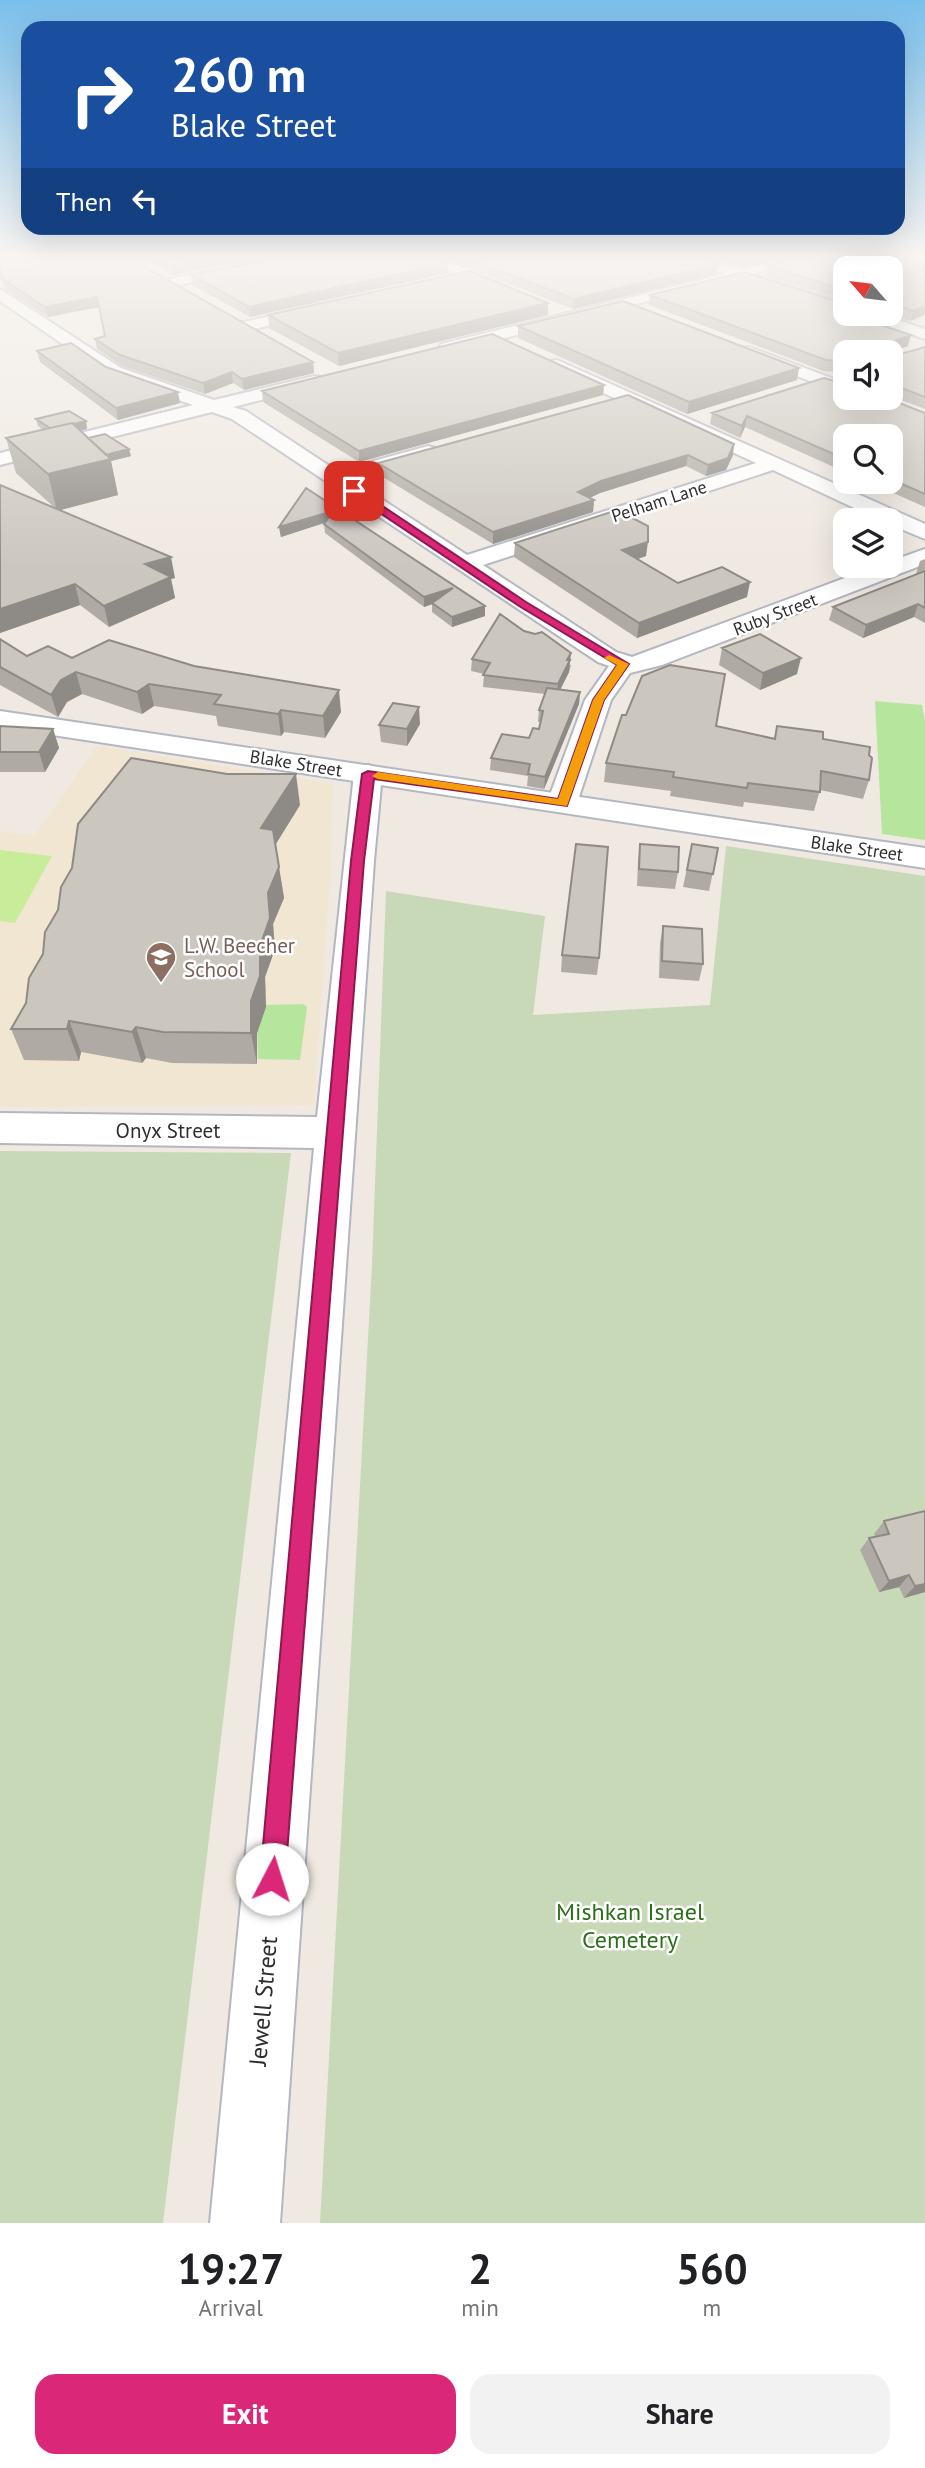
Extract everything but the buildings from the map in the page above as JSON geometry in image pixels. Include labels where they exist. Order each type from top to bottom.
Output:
[{"type":"street","points":[[99,362],[114,372],[239,415],[463,564],[607,657],[624,664],[598,700],[562,803]]},
{"type":"street","points":[[550,362],[925,532]]},
{"type":"street","points":[[775,362],[833,384]]},
{"type":"street","points":[[0,459],[215,406],[325,369]]},
{"type":"street","points":[[797,388],[833,377]]},
{"type":"street","points":[[600,405],[629,397]]},
{"type":"street","points":[[686,423],[706,416]]},
{"type":"street","points":[[333,478],[453,445]]},
{"type":"street","name":"Pelham Lane","points":[[463,564],[775,463]]},
{"type":"street","name":"Ruby Street","points":[[624,664],[653,660],[925,556]]},
{"type":"street","name":"Blake Street","points":[[0,719],[925,858]]},
{"type":"street","name":"Jewell Street","points":[[245,2223],[358,861],[368,774]]},
{"type":"street","name":"Onyx Street","points":[[0,1128],[337,1133]]},
{"type":"shaded area","name":"L.W. Beecher School","points":[[97,746],[333,784],[331,863],[314,1105],[0,1107],[0,832],[35,835]]},
{"type":"green space","points":[[875,701],[922,705],[925,721],[925,840],[882,834]]},
{"type":"green space","name":"Mishkan Israel Cemetery","points":[[726,846],[925,876],[925,2223],[320,2223],[372,1265],[386,891],[545,916],[533,1015],[710,1005]]},
{"type":"green space","points":[[0,850],[52,856],[15,923],[0,921]]},
{"type":"green space","points":[[303,1004],[307,1007],[300,1060],[258,1059],[257,1030],[266,1005]]},
{"type":"green space","points":[[0,1151],[291,1153],[163,2223],[0,2223]]},
{"type":"slow traffic","points":[[378,776],[562,803],[598,700],[624,664],[609,658]]},
{"type":"place","name":"L.W. Beecher School","points":[[161,984]]},
{"type":"route","points":[[272,1879],[358,861],[368,774],[562,803],[598,700],[624,664],[615,662],[522,604],[354,491]]}]
